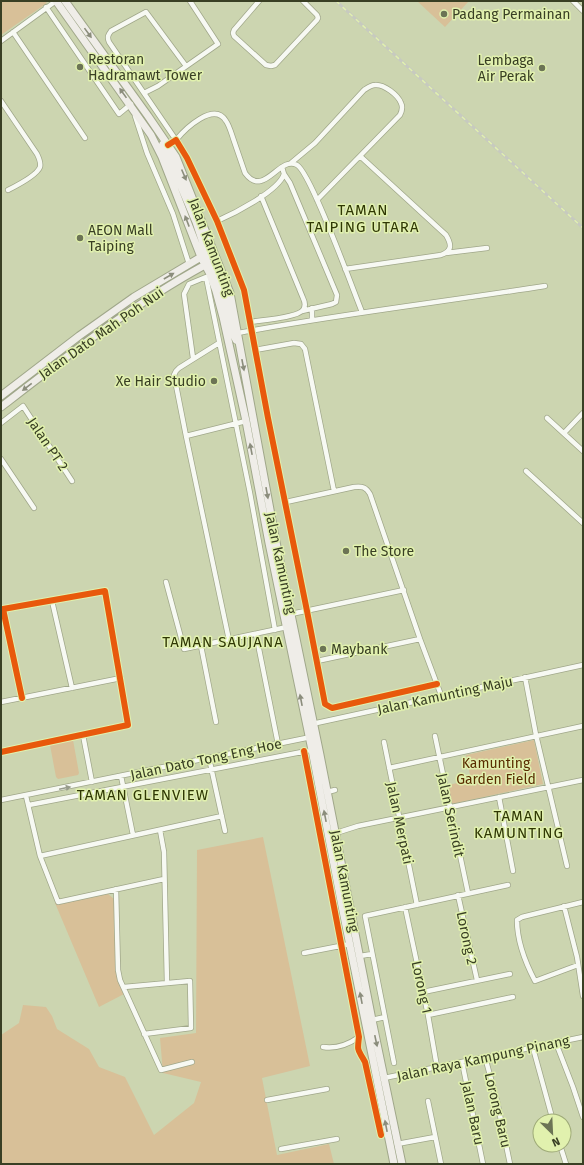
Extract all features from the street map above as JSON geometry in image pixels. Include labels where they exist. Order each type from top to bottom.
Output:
[{"type":"main road","name":"Jalan Kamunting","points":[[56,1],[132,106],[151,135],[162,157],[216,291],[246,421],[269,544],[287,627],[313,737],[350,944],[394,1164]]},
{"type":"main road","name":"Jalan Kamunting","points":[[65,1],[168,144],[182,170],[213,251],[228,284],[276,542],[292,614],[310,724]]},
{"type":"main road","points":[[158,132],[196,222],[207,255],[204,261],[214,270],[221,286],[234,337],[239,346]]},
{"type":"main road","name":"Jalan Dato Mah Poh Nui","points":[[1,396],[79,336],[134,297],[189,264],[204,261]]},
{"type":"main road","name":"Jalan Dato Mah Poh Nui","points":[[1,407],[80,346],[139,304],[204,261]]},
{"type":"main road","name":"Jalan Kamunting","points":[[315,749],[327,792],[336,833],[372,1020],[402,1164]]},
{"type":"street","points":[[1,41],[56,1]]},
{"type":"street","points":[[144,93],[158,86],[218,44],[190,1]]},
{"type":"street","points":[[259,1],[233,33],[234,36],[266,64],[271,66],[275,65],[318,18],[317,15],[303,1]]},
{"type":"street","points":[[573,1],[583,11]]},
{"type":"street","points":[[578,7],[583,2]]},
{"type":"street","points":[[46,8],[119,114],[132,106],[147,153],[173,214],[189,264]]},
{"type":"street","points":[[186,66],[146,12],[111,31],[107,38],[187,158],[217,221],[244,290],[325,704],[332,708],[437,684]]},
{"type":"street","points":[[13,32],[85,138]]},
{"type":"street","points":[[168,144],[176,140],[186,129],[207,115],[218,114],[226,120],[248,178],[258,181],[264,180],[282,167],[291,163],[315,143],[364,90],[376,85],[382,86],[398,98],[402,110],[400,115],[317,200]]},
{"type":"street","points":[[1,101],[37,154],[40,161],[40,167],[36,172],[8,190]]},
{"type":"street","points":[[360,156],[446,235],[450,245],[450,249],[446,253]]},
{"type":"street","points":[[291,163],[297,164],[305,173],[362,312]]},
{"type":"street","points":[[250,322],[293,315],[302,311],[336,302],[337,295],[282,167]]},
{"type":"street","points":[[217,221],[243,209],[280,182],[284,174]]},
{"type":"street","points":[[261,196],[304,298],[305,303],[302,311]]},
{"type":"street","points":[[345,269],[487,248]]},
{"type":"street","points":[[193,358],[184,294],[189,284],[206,277],[236,424],[275,630]]},
{"type":"street","points":[[238,332],[362,312],[428,304],[545,286]]},
{"type":"street","points":[[312,308],[312,320]]},
{"type":"street","points":[[219,343],[193,358],[179,368],[174,375],[229,640]]},
{"type":"street","points":[[255,350],[294,343],[301,344],[304,348],[334,491]]},
{"type":"street","name":"Jalan PT 2","points":[[1,423],[23,406],[72,481]]},
{"type":"street","points":[[564,433],[583,412]]},
{"type":"street","points":[[547,418],[583,451]]},
{"type":"street","points":[[186,436],[246,421]]},
{"type":"street","points":[[1,459],[34,508]]},
{"type":"street","points":[[526,471],[583,523]]},
{"type":"street","points":[[286,502],[360,486],[365,488],[370,494],[441,695]]},
{"type":"street","points":[[166,582],[184,649],[287,627]]},
{"type":"street","points":[[292,614],[404,590]]},
{"type":"street","points":[[1,752],[128,725],[105,591],[52,601],[2,606],[22,698]]},
{"type":"street","points":[[52,601],[72,688]]},
{"type":"street","points":[[256,634],[278,744]]},
{"type":"street","points":[[317,661],[420,639]]},
{"type":"street","points":[[201,646],[216,722]]},
{"type":"street","name":"Jalan Kamunting Maju","points":[[310,724],[583,665]]},
{"type":"street","points":[[1,702],[121,678]]},
{"type":"street","points":[[525,678],[536,735],[567,866]]},
{"type":"street","points":[[389,768],[583,726]]},
{"type":"street","points":[[83,735],[92,782]]},
{"type":"street","name":"Jalan Serindit","points":[[434,736],[468,893]]},
{"type":"street","name":"Jalan Dato Tong Eng Hoe","points":[[1,800],[313,737]]},
{"type":"street","name":"Jalan Merpati","points":[[384,742],[416,905]]},
{"type":"street","points":[[29,805],[315,749]]},
{"type":"street","points":[[304,751],[359,1037],[357,1048],[360,1055],[364,1059],[381,1135]]},
{"type":"street","points":[[209,758],[225,831]]},
{"type":"street","points":[[121,776],[122,787],[133,835]]},
{"type":"street","points":[[336,833],[358,826],[400,819],[583,780]]},
{"type":"street","points":[[327,792],[335,790]]},
{"type":"street","points":[[26,796],[40,856],[58,902],[164,879]]},
{"type":"street","points":[[499,797],[513,871]]},
{"type":"street","points":[[40,856],[222,816]]},
{"type":"street","points":[[160,830],[164,852],[167,983]]},
{"type":"street","points":[[394,1063],[365,916],[508,885]]},
{"type":"street","points":[[116,889],[118,970],[144,1034],[161,1070],[192,1062]]},
{"type":"street","name":"Lorong 2","points":[[458,895],[477,980]]},
{"type":"street","points":[[578,965],[535,981],[523,956],[519,941],[517,920],[522,917],[583,902]]},
{"type":"street","points":[[564,906],[578,965],[583,996]]},
{"type":"street","name":"Lorong 1","points":[[405,907],[428,1015],[437,1067]]},
{"type":"street","points":[[304,953],[350,944]]},
{"type":"street","points":[[360,956],[372,954]]},
{"type":"street","points":[[423,992],[510,974]]},
{"type":"street","points":[[124,987],[190,981],[191,1028],[144,1034]]},
{"type":"street","points":[[428,1015],[514,998]]},
{"type":"street","points":[[372,1020],[385,1017]]},
{"type":"street","points":[[323,1047],[329,1048],[343,1045],[359,1037]]},
{"type":"street","name":"Jalan Raya Kampung Pinang","points":[[384,1078],[583,1037]]},
{"type":"street","points":[[556,1043],[583,1117]]},
{"type":"street","points":[[533,1048],[552,1113]]},
{"type":"street","points":[[364,1059],[372,1055]]},
{"type":"street","name":"Lorong Baru","points":[[485,1057],[497,1102],[510,1164]]},
{"type":"street","name":"Jalan Baru","points":[[462,1062],[483,1164]]},
{"type":"street","points":[[267,1100],[327,1089]]},
{"type":"street","points":[[428,1101],[441,1164]]},
{"type":"street","points":[[397,1144],[435,1137]]},
{"type":"street","points":[[281,1149],[337,1139]]},
{"type":"street","points":[[563,1153],[566,1164]]},
{"type":"green space","points":[[1,1],[45,1],[47,3],[1,35]]},
{"type":"green space","name":"Padang Permainan","points":[[417,1],[469,1],[445,27]]},
{"type":"green space","points":[[73,740],[79,773],[78,775],[58,779],[56,777],[50,745]]},
{"type":"green space","name":"Kamunting Garden Field","points":[[534,740],[543,784],[452,804],[448,785],[471,780],[466,755]]},
{"type":"green space","points":[[263,837],[310,1066],[262,1078],[277,1155],[329,1144],[334,1164],[1,1164],[1,1035],[19,1023],[23,1005],[46,1007],[52,1016],[57,1029],[89,1049],[99,1067],[125,1077],[154,1135],[194,1103],[201,1082],[163,1073],[160,1038],[196,1033],[197,850]]},
{"type":"green space","points":[[107,893],[114,899],[116,973],[124,994],[99,1007],[55,903]]},
{"type":"railway","points":[[336,1],[583,228]]},
{"type":"cycle path","points":[[168,145],[176,140],[187,158],[217,221],[244,290],[325,704],[332,708],[437,684]]},
{"type":"cycle path","points":[[1,752],[128,725],[105,591],[3,609],[22,698]]},
{"type":"cycle path","points":[[304,751],[359,1037],[358,1049],[365,1062],[381,1135]]},
{"type":"place","name":"Padang Permainan","points":[[444,14]]},
{"type":"place","name":"Restoran Hadramawt Tower","points":[[80,67]]},
{"type":"place","name":"Lembaga Air Perak","points":[[542,68]]},
{"type":"place","name":"AEON Mall Taiping","points":[[80,238]]},
{"type":"place","name":"Xe Hair Studio","points":[[214,381]]},
{"type":"place","name":"The Store","points":[[346,551]]},
{"type":"place","name":"Maybank","points":[[323,649]]},
{"type":"district","name":"TAMAN TAIPING UTARA","points":[[363,218]]},
{"type":"district","name":"TAMAN SAUJANA","points":[[223,642]]},
{"type":"district","name":"TAMAN GLENVIEW","points":[[143,795]]},
{"type":"district","name":"TAMAN KAMUNTING","points":[[519,824]]}]
